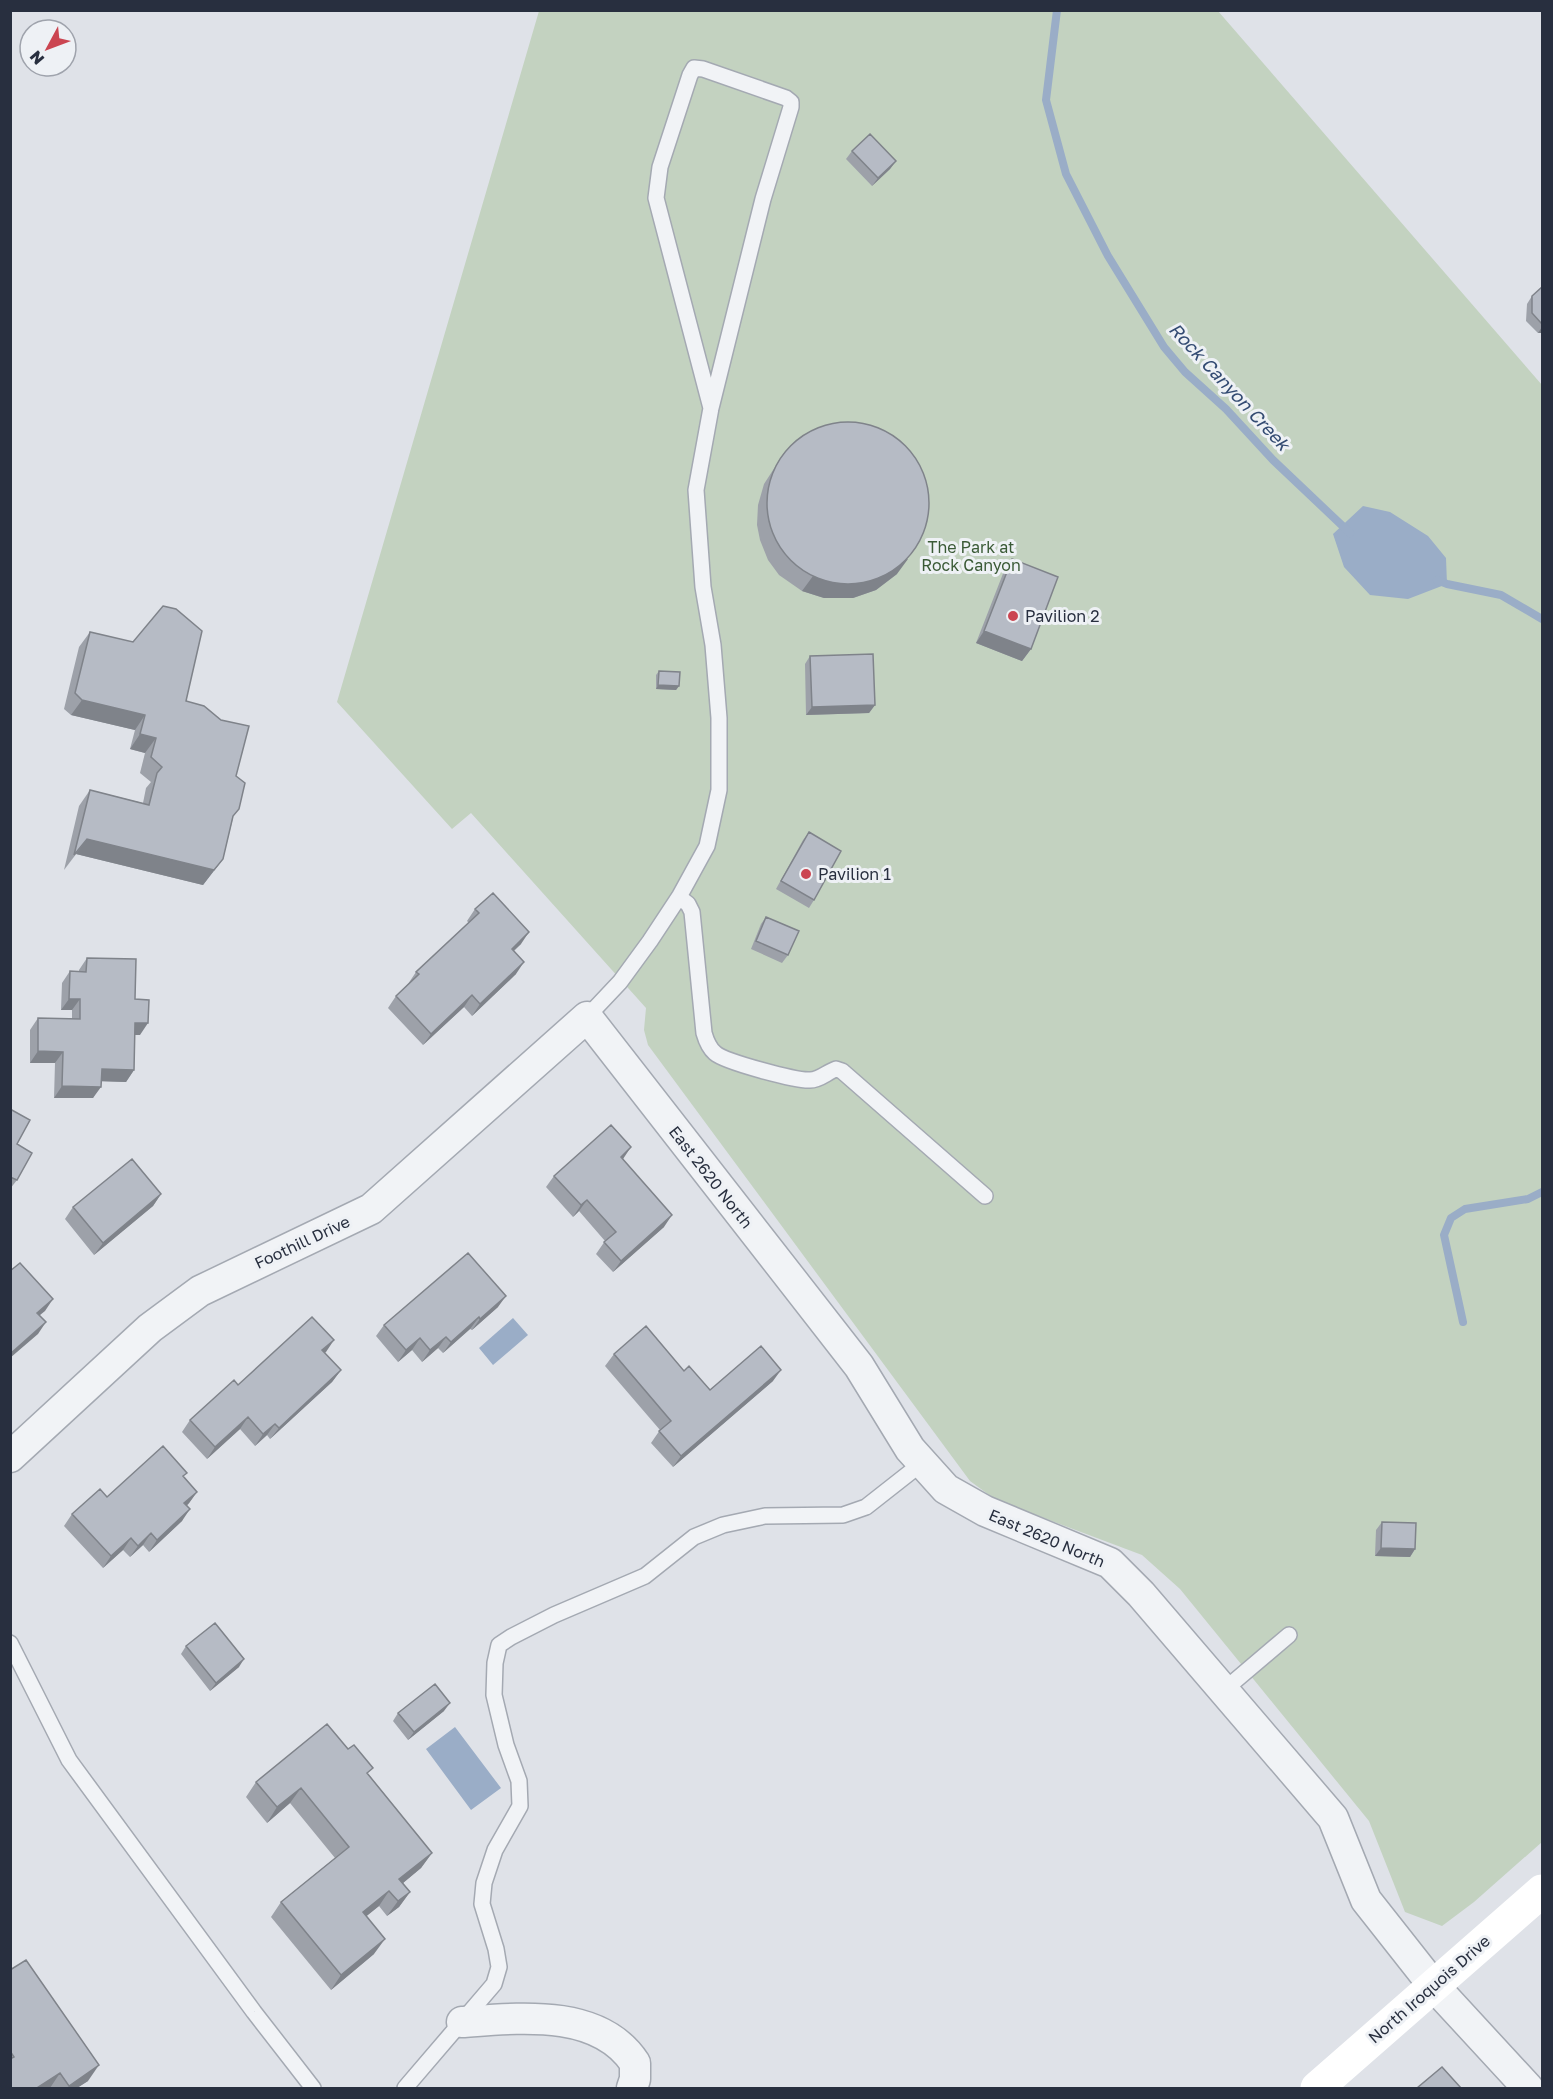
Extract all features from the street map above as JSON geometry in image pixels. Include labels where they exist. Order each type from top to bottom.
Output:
[{"type":"street","name":"Foothill Drive","points":[[10,1457],[150,1328],[200,1291],[371,1209],[587,1017]]},
{"type":"street","name":"East 2620 North","points":[[587,1017],[859,1366],[910,1449],[922,1463],[946,1489],[985,1511],[1110,1563],[1141,1594],[1333,1818],[1366,1900],[1433,1985],[1528,2088]]},
{"type":"street","name":"North Iroquois Drive","points":[[1317,2088],[1542,1891]]},
{"type":"street","points":[[462,2022],[536,2019],[564,2022],[595,2030],[617,2042],[635,2063],[635,2079],[632,2088]]},
{"type":"lane","points":[[587,1017],[621,982],[679,897],[707,846],[719,790],[719,718],[713,645],[703,586],[696,490],[711,408],[763,199],[791,102],[786,98],[703,69],[694,68],[660,167],[656,198],[711,408]]},
{"type":"lane","points":[[679,897],[688,904],[692,912],[704,1033],[714,1053],[727,1060],[799,1079],[812,1080],[836,1069],[842,1071],[985,1196]]},
{"type":"lane","points":[[405,2088],[494,1984],[499,1967],[482,1904],[484,1883],[495,1850],[520,1806],[519,1781],[506,1745],[494,1695],[495,1663],[500,1645],[554,1615],[645,1576],[694,1537],[723,1525],[765,1516],[843,1515],[866,1507],[922,1463]]},
{"type":"lane","points":[[1223,1691],[1288,1635]]},
{"type":"lane","points":[[10,1643],[69,1760],[254,2012],[314,2088]]},
{"type":"green space","name":"The Park at Rock Canyon","points":[[539,11],[1218,11],[1542,385],[1542,1842],[1474,1902],[1442,1926],[1405,1912],[1369,1821],[1180,1589],[1142,1555],[996,1500],[970,1481],[648,1045],[644,1030],[646,1008],[471,813],[452,829],[337,702]]},
{"type":"water","points":[[1363,506],[1390,512],[1428,536],[1446,558],[1447,584],[1408,599],[1370,595],[1344,567],[1333,534]]},
{"type":"water","points":[[513,1318],[528,1335],[493,1365],[479,1348]]},
{"type":"water","points":[[455,1727],[501,1788],[471,1810],[426,1749]]},
{"type":"building","points":[[870,134],[896,161],[878,178],[852,151]]},
{"type":"building","points":[[1542,287],[1542,324],[1532,313],[1532,296]]},
{"type":"building","points":[[848,422],[879,429],[893,436],[905,446],[915,458],[922,472],[929,503],[922,534],[915,548],[905,560],[893,570],[879,577],[848,584],[817,577],[803,570],[791,560],[781,548],[774,534],[767,503],[774,472],[781,458],[791,446],[803,436],[817,429]]},
{"type":"building","name":"Pavilion 2","points":[[1012,559],[1058,577],[1031,649],[984,631]]},
{"type":"building","points":[[163,606],[176,609],[202,631],[186,701],[204,706],[221,720],[249,726],[236,776],[245,783],[239,809],[233,816],[223,859],[214,870],[87,839],[74,855],[90,790],[149,805],[157,773],[162,767],[151,757],[156,738],[140,734],[145,715],[82,700],[75,693],[90,632],[133,642]]},
{"type":"building","points":[[873,654],[875,705],[812,707],[810,656]]},
{"type":"building","points":[[659,671],[680,672],[679,686],[658,685]]},
{"type":"building","name":"Pavilion 1","points":[[809,832],[841,851],[814,900],[781,881]]},
{"type":"building","points":[[493,893],[529,932],[512,949],[524,962],[480,1004],[472,995],[431,1034],[396,996],[419,974],[416,972],[479,913],[475,909]]},
{"type":"building","points":[[766,917],[799,931],[788,955],[756,941]]},
{"type":"building","points":[[87,958],[136,959],[135,999],[149,1000],[148,1023],[135,1023],[134,1070],[102,1069],[101,1087],[62,1086],[63,1052],[38,1051],[38,1018],[80,1019],[80,999],[69,999],[70,971],[86,972]]},
{"type":"building","points":[[10,1109],[30,1120],[17,1144],[32,1153],[17,1180],[10,1177]]},
{"type":"building","points":[[611,1125],[631,1147],[621,1157],[672,1215],[621,1261],[604,1242],[616,1232],[587,1200],[581,1205],[554,1176]]},
{"type":"building","points":[[132,1159],[161,1194],[103,1243],[73,1207]]},
{"type":"building","points":[[468,1253],[506,1296],[451,1342],[446,1337],[430,1350],[420,1338],[406,1350],[384,1325]]},
{"type":"building","points":[[20,1263],[53,1299],[37,1313],[46,1322],[10,1354],[10,1271]]},
{"type":"building","points":[[312,1317],[334,1340],[322,1350],[341,1370],[279,1428],[275,1424],[263,1434],[248,1417],[215,1447],[190,1420],[234,1380],[238,1385]]},
{"type":"building","points":[[646,1326],[684,1371],[689,1366],[710,1390],[761,1346],[781,1370],[681,1456],[659,1431],[671,1421],[614,1354]]},
{"type":"building","points":[[163,1446],[187,1473],[183,1476],[197,1492],[184,1503],[190,1509],[157,1540],[151,1533],[138,1546],[131,1538],[111,1556],[72,1514],[100,1489],[107,1497]]},
{"type":"building","points":[[1382,1522],[1416,1523],[1415,1549],[1381,1548]]},
{"type":"building","points":[[215,1623],[244,1659],[216,1683],[186,1646]]},
{"type":"building","points":[[435,1684],[450,1703],[414,1732],[398,1713]]},
{"type":"building","points":[[327,1724],[348,1749],[354,1745],[373,1768],[367,1773],[432,1853],[399,1879],[410,1892],[398,1901],[389,1891],[363,1912],[385,1939],[341,1975],[281,1902],[349,1847],[301,1788],[277,1807],[256,1782]]},
{"type":"building","points":[[26,1960],[99,2065],[69,2086],[60,2073],[37,2088],[10,2088],[10,2059],[14,2057],[10,2051],[10,1970]]},
{"type":"building","points":[[1442,2067],[1461,2088],[1417,2088]]},
{"type":"waterway","name":"Rock Canyon Creek","points":[[1057,10],[1046,100],[1066,174],[1108,256],[1164,347],[1185,372],[1226,409],[1273,460],[1350,533]]},
{"type":"waterway","name":"Rock Canyon Creek","points":[[1437,580],[1501,595],[1542,619]]},
{"type":"waterway","name":"Rock Canyon Creek","points":[[1463,1322],[1444,1235],[1451,1218],[1465,1209],[1528,1199],[1542,1192]]},
{"type":"place","name":"Pavilion 2","points":[[1013,616]]},
{"type":"place","name":"Pavilion 1","points":[[806,874]]}]
